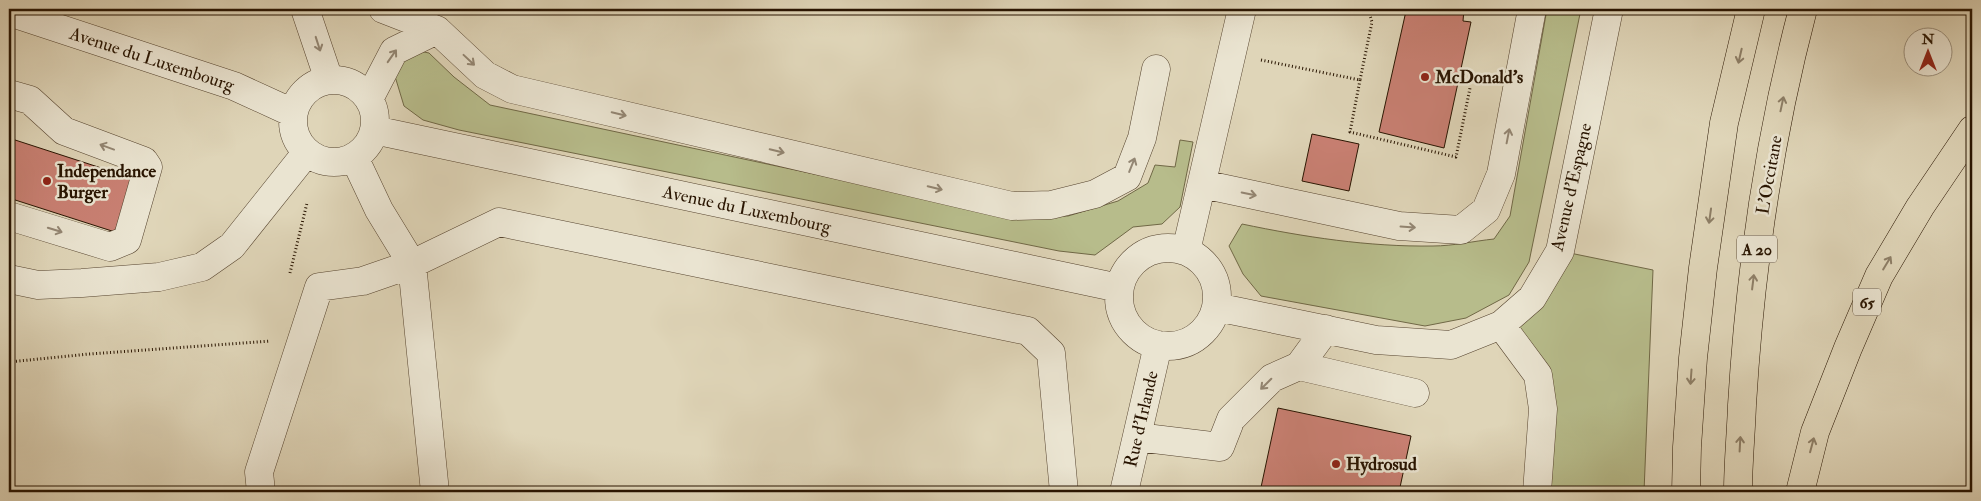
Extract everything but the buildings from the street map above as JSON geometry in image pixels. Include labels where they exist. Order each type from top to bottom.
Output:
[{"type":"highway","points":[[1686,492],[1692,368],[1703,268],[1724,123],[1751,9]]},
{"type":"highway","name":"L'Occitane","points":[[1738,492],[1747,324],[1764,196],[1803,9]]},
{"type":"highway","name":"65","points":[[1800,492],[1815,432],[1879,276],[1920,206],[1972,130]]},
{"type":"street","points":[[305,9],[329,80]]},
{"type":"street","points":[[383,9],[437,30],[484,75],[512,89],[1012,206],[1051,206],[1095,194],[1127,177],[1142,138],[1156,69]]},
{"type":"street","points":[[1186,251],[1242,9]]},
{"type":"street","points":[[1202,184],[1399,226],[1460,230],[1486,210],[1501,174],[1532,9]]},
{"type":"street","name":"Avenue d'Espagne","points":[[1216,307],[1376,340],[1451,345],[1501,325],[1532,298],[1560,250],[1610,9]]},
{"type":"street","name":"Avenue du Luxembourg","points":[[9,12],[234,86],[293,113]]},
{"type":"street","points":[[369,99],[394,51],[437,30]]},
{"type":"street","points":[[340,80],[352,83],[369,99],[373,109],[374,130],[370,141],[364,149],[354,156],[342,161],[330,162],[317,159],[307,152],[294,134],[293,113],[297,100],[305,90],[316,83],[340,80]]},
{"type":"street","points":[[9,94],[30,100],[64,131],[144,161],[148,167],[126,240],[110,247],[9,216]]},
{"type":"street","name":"Avenue du Luxembourg","points":[[374,130],[1119,288]]},
{"type":"street","points":[[9,278],[38,285],[82,283],[159,277],[202,267],[232,246],[307,152]]},
{"type":"street","points":[[354,156],[378,210],[412,264],[435,492]]},
{"type":"street","points":[[262,492],[260,472],[319,287],[363,281],[412,264],[499,222],[1028,331],[1050,353],[1064,492]]},
{"type":"street","points":[[1172,248],[1186,251],[1200,260],[1211,274],[1217,290],[1216,307],[1211,322],[1201,334],[1188,342],[1174,346],[1158,345],[1144,340],[1132,331],[1123,318],[1119,304],[1119,288],[1124,275],[1132,263],[1144,254],[1157,249],[1172,248]]},
{"type":"street","points":[[1501,325],[1538,375],[1544,409],[1537,492]]},
{"type":"street","points":[[1137,437],[1220,447],[1231,419],[1272,378],[1299,366],[1326,329]]},
{"type":"street","name":"Rue d'Irlande","points":[[1124,492],[1158,345]]},
{"type":"street","points":[[1299,366],[1415,394]]},
{"type":"path","points":[[1367,9],[1372,22],[1350,132],[1456,157],[1470,88]]},
{"type":"path","points":[[1257,59],[1360,80]]},
{"type":"path","points":[[9,362],[89,354],[274,341]]},
{"type":"green space","points":[[1547,9],[1581,9],[1529,262],[1509,295],[1466,318],[1425,326],[1261,296],[1243,274],[1229,246],[1242,224],[1313,237],[1385,245],[1441,246],[1494,239],[1510,216]]},
{"type":"green space","points":[[414,50],[429,53],[454,77],[490,105],[1016,217],[1068,216],[1118,201],[1148,183],[1155,165],[1175,167],[1180,140],[1193,142],[1180,207],[1162,224],[1133,227],[1095,255],[1059,251],[459,130],[423,120],[404,106],[394,73],[398,60]]},
{"type":"green space","points":[[1560,251],[1653,270],[1644,492],[1537,492],[1543,409],[1501,325]]},
{"type":"place","name":"McDonald's","points":[[1425,77]]},
{"type":"place","name":"Independance Burger","points":[[47,181]]},
{"type":"place","name":"Hydrosud","points":[[1336,464]]}]
